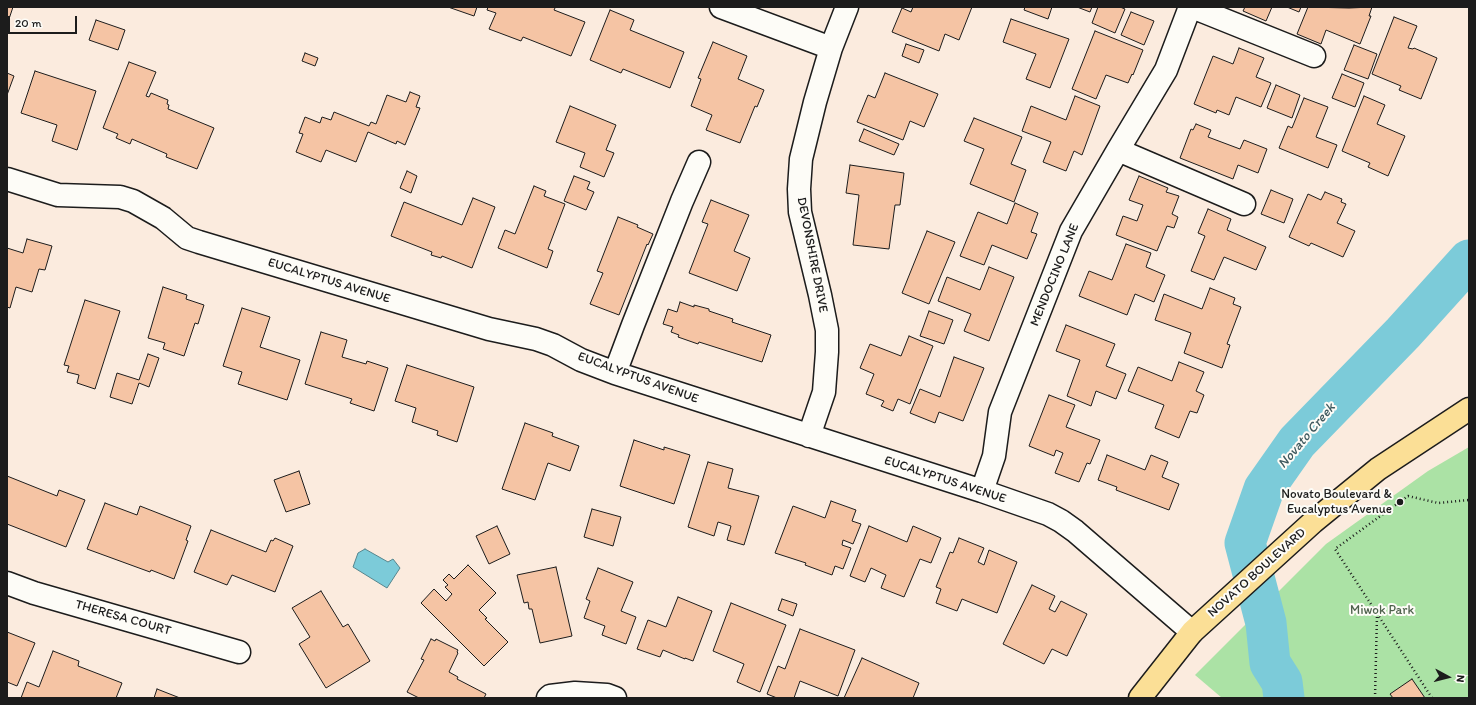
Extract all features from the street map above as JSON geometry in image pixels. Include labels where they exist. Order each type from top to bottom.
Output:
[{"type":"main road","name":"NOVATO BOULEVARD","points":[[1140,698],[1192,632],[1290,543],[1347,493],[1378,469],[1469,409]]},
{"type":"street","points":[[721,7],[831,48]]},
{"type":"street","name":"DEVONSHIRE DRIVE","points":[[809,436],[824,392],[827,367],[827,330],[800,212],[799,189],[801,159],[815,102],[831,48],[848,7]]},
{"type":"street","points":[[1191,7],[1314,56]]},
{"type":"street","name":"MENDOCINO LANE","points":[[982,490],[994,456],[1000,412],[1071,231],[1166,70],[1191,7]]},
{"type":"street","points":[[1118,150],[1244,204]]},
{"type":"street","points":[[615,373],[682,201],[699,162]]},
{"type":"street","name":"EUCALYPTUS AVENUE","points":[[7,179],[58,195],[120,197],[133,201],[163,218],[187,238],[489,329],[536,339],[553,345],[581,360],[615,373],[982,490],[1048,514],[1075,530],[1192,632]]},
{"type":"street","name":"THERESA COURT","points":[[7,583],[34,593],[239,652]]},
{"type":"street","points":[[548,698],[550,696],[575,693],[607,695],[615,698]]},
{"type":"path","points":[[1432,698],[1334,549],[1408,496],[1438,503],[1469,500]]},
{"type":"path","points":[[1375,698],[1377,614]]},
{"type":"green space","name":"Miwok Park","points":[[1469,447],[1469,698],[1222,698],[1195,675],[1326,544],[1428,471]]},
{"type":"water","points":[[365,549],[388,562],[393,559],[400,568],[387,588],[353,567],[358,553]]},
{"type":"building","points":[[7,7],[13,7],[7,25]]},
{"type":"building","points":[[448,7],[477,7],[474,16]]},
{"type":"building","points":[[488,7],[554,7],[554,10],[585,22],[571,56],[523,37],[521,41],[489,29],[496,13],[487,10]]},
{"type":"building","points":[[913,7],[972,7],[959,40],[945,34],[939,51],[892,32],[902,8],[911,12]]},
{"type":"building","points":[[1025,7],[1052,7],[1048,19],[1024,10]]},
{"type":"building","points":[[1077,7],[1092,7],[1090,12]]},
{"type":"building","points":[[1098,7],[1120,7],[1125,9],[1115,33],[1092,23]]},
{"type":"building","points":[[1245,7],[1272,7],[1266,21],[1243,11]]},
{"type":"building","points":[[1287,7],[1301,7],[1299,12]]},
{"type":"building","points":[[1308,7],[1372,7],[1369,16],[1371,16],[1360,44],[1326,30],[1321,44],[1297,34]]},
{"type":"building","points":[[610,10],[634,20],[630,30],[684,52],[670,88],[623,69],[621,73],[590,60]]},
{"type":"building","points":[[1131,12],[1154,21],[1144,45],[1121,35]]},
{"type":"building","points":[[1394,17],[1417,26],[1408,48],[1414,48],[1437,58],[1421,99],[1399,90],[1401,86],[1372,74]]},
{"type":"building","points":[[1011,19],[1069,39],[1050,88],[1026,79],[1036,54],[1003,42]]},
{"type":"building","points":[[96,20],[125,30],[118,50],[89,40]]},
{"type":"building","points":[[1095,31],[1143,50],[1133,75],[1132,74],[1128,83],[1106,75],[1096,99],[1072,89]]},
{"type":"building","points":[[713,42],[747,56],[738,79],[764,90],[757,107],[755,106],[740,143],[706,130],[712,115],[691,106],[701,79],[698,78]]},
{"type":"building","points":[[906,44],[924,50],[919,63],[902,56]]},
{"type":"building","points":[[1354,45],[1377,54],[1368,79],[1344,70]]},
{"type":"building","points":[[1239,48],[1264,58],[1256,77],[1271,83],[1261,107],[1236,97],[1229,115],[1217,110],[1216,113],[1194,104],[1213,56],[1233,64]]},
{"type":"building","points":[[305,53],[318,58],[315,66],[302,61]]},
{"type":"building","points":[[129,62],[156,72],[146,96],[149,97],[151,93],[168,100],[168,109],[214,128],[197,169],[166,157],[167,154],[132,139],[130,144],[116,138],[118,134],[103,128]]},
{"type":"building","points":[[35,71],[96,91],[77,150],[52,141],[57,125],[21,113]]},
{"type":"building","points":[[7,73],[14,76],[7,95]]},
{"type":"building","points":[[885,73],[938,94],[924,127],[910,121],[903,140],[857,122],[868,95],[875,98]]},
{"type":"building","points":[[1342,74],[1364,83],[1355,107],[1332,98]]},
{"type":"building","points":[[1276,85],[1300,95],[1292,118],[1267,108]]},
{"type":"building","points":[[410,92],[420,96],[416,107],[420,108],[405,145],[397,141],[396,144],[368,132],[356,162],[326,150],[321,162],[296,152],[303,134],[299,133],[305,117],[320,123],[322,117],[331,120],[334,112],[369,126],[371,122],[376,124],[387,95],[406,102]]},
{"type":"building","points":[[1075,96],[1100,106],[1082,155],[1074,151],[1066,171],[1043,162],[1051,142],[1022,131],[1031,106],[1066,120]]},
{"type":"building","points":[[1364,96],[1385,105],[1377,124],[1405,136],[1388,176],[1368,167],[1370,163],[1342,151]]},
{"type":"building","points":[[1304,98],[1328,107],[1316,137],[1337,145],[1328,168],[1279,148],[1288,126],[1292,128]]},
{"type":"building","points":[[570,106],[616,125],[606,150],[614,153],[604,177],[580,167],[585,153],[556,142]]},
{"type":"building","points":[[974,118],[1022,137],[1011,164],[1026,170],[1014,202],[970,184],[984,149],[964,141]]},
{"type":"building","points":[[1196,124],[1211,130],[1208,137],[1240,149],[1244,140],[1267,149],[1258,173],[1238,165],[1233,179],[1180,158],[1191,129],[1193,130]]},
{"type":"building","points":[[864,129],[899,144],[894,155],[859,141]]},
{"type":"building","points":[[850,165],[904,173],[900,205],[895,205],[889,249],[853,245],[859,195],[846,193]]},
{"type":"building","points":[[407,171],[417,176],[411,193],[400,188]]},
{"type":"building","points":[[574,176],[590,182],[587,189],[594,192],[586,210],[564,201]]},
{"type":"building","points":[[1139,176],[1168,188],[1166,192],[1179,196],[1172,214],[1178,217],[1174,228],[1167,226],[1157,251],[1116,235],[1123,216],[1137,221],[1143,205],[1129,200]]},
{"type":"building","points":[[534,186],[546,191],[544,196],[565,204],[548,249],[553,251],[547,268],[498,248],[505,230],[515,234]]},
{"type":"building","points":[[1271,190],[1293,199],[1284,223],[1261,214]]},
{"type":"building","points":[[1325,192],[1342,199],[1341,202],[1346,204],[1337,223],[1355,231],[1343,257],[1311,243],[1309,246],[1289,237],[1308,194],[1321,200]]},
{"type":"building","points":[[473,198],[495,207],[472,268],[442,256],[441,258],[431,255],[432,252],[391,236],[404,202],[462,225]]},
{"type":"building","points":[[711,200],[749,215],[734,251],[750,258],[737,291],[689,273],[708,224],[702,222]]},
{"type":"building","points":[[1015,203],[1038,213],[1031,232],[1037,234],[1027,259],[992,245],[984,265],[960,256],[978,212],[1007,224]]},
{"type":"building","points":[[1208,209],[1231,219],[1227,230],[1266,247],[1256,270],[1224,257],[1214,280],[1191,271],[1205,236],[1198,233]]},
{"type":"building","points":[[618,217],[638,225],[637,227],[653,234],[648,245],[647,244],[619,315],[590,304],[603,273],[597,271]]},
{"type":"building","points":[[927,231],[955,242],[929,304],[902,293]]},
{"type":"building","points":[[27,239],[52,246],[45,270],[39,269],[32,292],[16,287],[10,308],[7,307],[7,248],[23,253]]},
{"type":"building","points":[[1126,244],[1151,253],[1146,267],[1165,275],[1154,302],[1135,294],[1127,315],[1079,296],[1089,271],[1112,280]]},
{"type":"building","points":[[989,267],[1014,277],[989,341],[964,331],[971,314],[938,301],[947,277],[980,290]]},
{"type":"building","points":[[163,287],[187,295],[186,299],[204,305],[198,324],[195,323],[184,356],[163,349],[165,343],[148,338]]},
{"type":"building","points":[[1210,288],[1235,298],[1233,304],[1241,307],[1227,344],[1230,345],[1222,368],[1184,353],[1191,333],[1155,320],[1164,294],[1202,309]]},
{"type":"building","points":[[85,300],[120,311],[95,389],[77,383],[79,375],[67,372],[69,366],[64,365]]},
{"type":"building","points":[[680,302],[694,307],[694,305],[709,309],[709,311],[733,319],[732,322],[771,335],[762,362],[699,342],[698,344],[678,337],[679,335],[671,332],[673,327],[663,324],[668,309],[677,312]]},
{"type":"building","points":[[242,308],[270,317],[260,347],[300,360],[287,400],[238,384],[242,372],[223,366]]},
{"type":"building","points":[[929,311],[953,320],[944,344],[920,336]]},
{"type":"building","points":[[1066,325],[1115,344],[1106,366],[1126,374],[1116,399],[1096,391],[1091,406],[1067,396],[1080,360],[1056,351]]},
{"type":"building","points":[[321,332],[347,340],[342,357],[366,364],[367,361],[388,368],[374,411],[350,403],[352,399],[305,384]]},
{"type":"building","points":[[909,336],[933,346],[910,404],[898,399],[893,411],[881,406],[884,401],[866,394],[874,374],[860,368],[870,344],[901,356]]},
{"type":"building","points":[[148,354],[159,358],[149,387],[139,383],[132,404],[110,397],[117,373],[139,380]]},
{"type":"building","points":[[954,357],[984,368],[963,421],[939,412],[935,423],[910,413],[920,389],[940,397]]},
{"type":"building","points":[[1179,362],[1204,372],[1196,391],[1204,395],[1197,413],[1190,411],[1179,438],[1155,428],[1164,405],[1128,391],[1138,367],[1172,381]]},
{"type":"building","points":[[407,365],[474,387],[457,442],[437,435],[438,431],[412,422],[416,408],[395,401]]},
{"type":"building","points":[[1049,395],[1075,405],[1066,427],[1100,440],[1090,464],[1087,463],[1079,482],[1055,473],[1063,453],[1056,450],[1054,456],[1029,446]]},
{"type":"building","points":[[525,423],[553,433],[552,436],[579,446],[570,471],[548,463],[535,500],[502,489]]},
{"type":"building","points":[[634,440],[664,450],[664,447],[690,455],[674,504],[620,486]]},
{"type":"building","points":[[1107,455],[1145,470],[1151,455],[1168,462],[1162,477],[1179,484],[1169,510],[1116,490],[1117,487],[1098,480]]},
{"type":"building","points":[[708,462],[733,469],[728,488],[759,496],[744,545],[727,540],[731,526],[718,522],[714,536],[688,527]]},
{"type":"building","points":[[299,471],[310,504],[286,512],[274,480]]},
{"type":"building","points":[[7,476],[57,496],[59,490],[85,500],[66,547],[7,524]]},
{"type":"building","points":[[831,501],[856,510],[852,521],[861,524],[853,544],[843,540],[842,545],[851,548],[843,569],[835,566],[832,575],[805,565],[806,563],[775,553],[793,506],[825,518]]},
{"type":"building","points":[[105,503],[137,515],[140,506],[191,526],[186,540],[188,541],[174,579],[151,570],[150,572],[87,549]]},
{"type":"building","points":[[592,509],[621,517],[613,546],[584,537]]},
{"type":"building","points":[[497,526],[510,554],[489,564],[476,536]]},
{"type":"building","points":[[869,526],[907,542],[913,526],[941,538],[931,563],[920,559],[904,597],[881,588],[886,575],[871,568],[865,582],[850,576]]},
{"type":"building","points":[[211,530],[266,552],[271,540],[273,541],[275,538],[293,546],[275,592],[232,575],[227,585],[194,572]]},
{"type":"building","points":[[959,538],[984,548],[978,562],[984,565],[989,550],[1017,562],[997,613],[962,599],[957,611],[936,603],[941,589],[936,587],[950,552],[953,553]]},
{"type":"building","points":[[468,565],[496,593],[479,610],[487,618],[485,619],[508,642],[484,666],[421,603],[434,589],[446,601],[452,594],[445,587],[448,585],[443,580],[449,574],[454,579]]},
{"type":"building","points":[[556,567],[572,636],[540,643],[532,609],[529,609],[528,602],[524,603],[517,575]]},
{"type":"building","points":[[598,568],[633,582],[621,611],[636,617],[626,644],[602,635],[605,626],[584,618],[590,601],[586,599]]},
{"type":"building","points":[[1032,585],[1055,596],[1049,609],[1055,612],[1061,601],[1087,614],[1067,656],[1052,649],[1044,664],[1003,644]]},
{"type":"building","points":[[321,591],[343,627],[348,624],[370,661],[326,688],[299,644],[310,637],[292,608]]},
{"type":"building","points":[[678,597],[712,611],[693,661],[663,650],[660,657],[637,649],[648,620],[666,627]]},
{"type":"building","points":[[782,599],[797,604],[793,616],[778,610]]},
{"type":"building","points":[[731,603],[786,625],[760,692],[737,682],[744,664],[713,651]]},
{"type":"building","points":[[800,629],[855,650],[838,696],[800,681],[794,698],[777,698],[767,694],[778,666],[785,669]]},
{"type":"building","points":[[7,632],[35,643],[17,686],[7,682]]},
{"type":"building","points":[[431,639],[435,641],[436,639],[458,650],[449,672],[458,677],[457,679],[486,694],[484,698],[419,698],[407,692],[424,660],[421,659]]},
{"type":"building","points":[[53,651],[79,661],[78,666],[122,683],[116,698],[21,698],[27,682],[39,687]]},
{"type":"building","points":[[862,658],[919,683],[913,698],[844,698]]},
{"type":"building","points":[[1412,679],[1425,698],[1393,698],[1390,694]]},
{"type":"building","points":[[157,689],[180,698],[154,698]]},
{"type":"waterway","name":"Novato Creek","points":[[1284,698],[1282,682],[1270,663],[1266,623],[1245,543],[1264,489],[1297,442],[1403,333],[1469,260]]},
{"type":"place","name":"Novato Boulevard & Eucalyptus Avenue","points":[[1400,502]]}]
